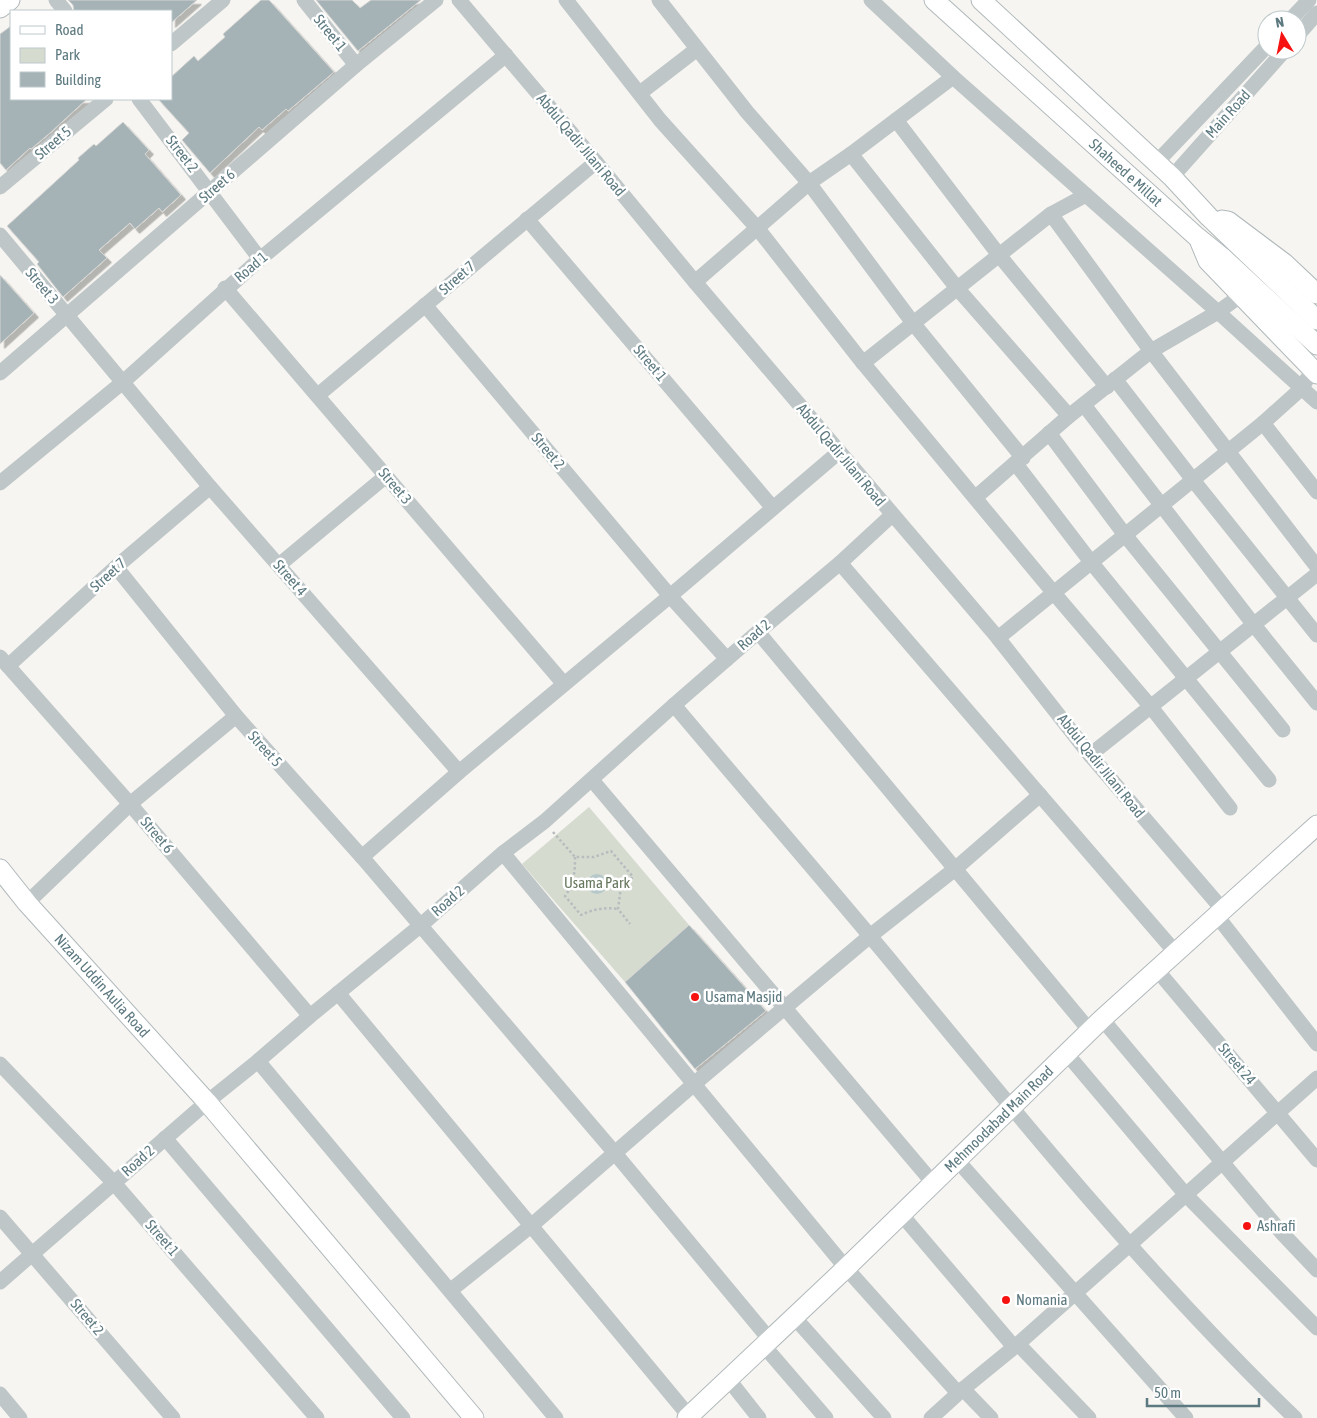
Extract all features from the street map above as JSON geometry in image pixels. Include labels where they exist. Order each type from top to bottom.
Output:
[{"type":"main road","points":[[0,8],[10,0]]},
{"type":"main road","name":"Shaheed e Millat","points":[[934,0],[1197,237],[1223,258],[1317,345]]},
{"type":"main road","name":"Shaheed e Millat","points":[[981,0],[1172,177],[1235,243],[1317,320]]},
{"type":"main road","points":[[1209,217],[1228,221],[1284,263],[1317,294]]},
{"type":"main road","points":[[1197,237],[1208,261],[1315,372]]},
{"type":"main road","name":"Mehmoodabad Main Road","points":[[688,1417],[846,1268],[1096,1025],[1317,825]]},
{"type":"main road","name":"Nizam Uddin Aulia Road","points":[[0,868],[27,903],[207,1102],[474,1418]]},
{"type":"street","points":[[56,0],[64,10]]},
{"type":"street","points":[[172,43],[223,0]]},
{"type":"street","name":"Street 1","points":[[304,0],[356,65]]},
{"type":"street","name":"Street 6","points":[[0,373],[356,65],[436,0]]},
{"type":"street","name":"Abdul Qadir Jilani Road","points":[[459,0],[695,282],[998,638],[1090,756],[1220,913],[1317,1044]]},
{"type":"street","points":[[566,0],[660,120],[758,229],[863,363],[1151,707],[1230,808]]},
{"type":"street","points":[[658,0],[747,112],[809,183],[1019,461],[1091,562],[1269,780]]},
{"type":"street","points":[[871,0],[953,77],[1317,402]]},
{"type":"street","points":[[1300,10],[1309,0]]},
{"type":"street","points":[[1307,24],[1317,13]]},
{"type":"street","points":[[640,93],[697,49]]},
{"type":"street","name":"Road 1","points":[[0,483],[122,382],[260,258],[506,55]]},
{"type":"street","name":"Main Road","points":[[1156,163],[1257,57]]},
{"type":"street","name":"Main Road","points":[[1172,177],[1276,60]]},
{"type":"street","points":[[695,282],[809,183],[851,154],[953,77]]},
{"type":"street","points":[[1221,96],[1233,108]]},
{"type":"street","name":"Street 5","points":[[0,187],[105,100]]},
{"type":"street","name":"Street 2","points":[[139,100],[260,258]]},
{"type":"street","points":[[896,120],[999,255],[1193,480],[1317,635]]},
{"type":"street","points":[[1187,131],[1202,143]]},
{"type":"street","points":[[851,154],[957,288],[1069,416]]},
{"type":"street","name":"Street 7","points":[[318,395],[596,162]]},
{"type":"street","points":[[863,363],[1051,214],[1086,195]]},
{"type":"street","points":[[1051,214],[1227,451],[1317,567]]},
{"type":"street","name":"Street 1","points":[[527,219],[773,508]]},
{"type":"street","name":"Street 3","points":[[0,235],[122,382]]},
{"type":"street","name":"Street 3","points":[[225,288],[564,684]]},
{"type":"street","points":[[976,498],[1069,416],[1151,350],[1218,312],[1240,296]]},
{"type":"street","name":"Street 2","points":[[426,306],[670,596],[727,660]]},
{"type":"street","points":[[998,638],[1263,423],[1302,388],[1315,372]]},
{"type":"street","name":"Street 4","points":[[122,382],[210,487],[460,772]]},
{"type":"street","points":[[1084,405],[1254,625],[1317,703]]},
{"type":"street","points":[[1263,423],[1317,492]]},
{"type":"street","points":[[1050,433],[1125,535],[1283,730]]},
{"type":"street","points":[[362,857],[839,452]]},
{"type":"street","points":[[279,565],[386,476]]},
{"type":"street","name":"Street 7","points":[[4,661],[210,487]]},
{"type":"street","name":"Road 2","points":[[0,1282],[207,1102],[420,926],[503,853],[545,821],[674,704],[840,563],[892,515]]},
{"type":"street","points":[[840,563],[1176,953]]},
{"type":"street","name":"Street 5","points":[[116,567],[236,716],[362,857],[614,1152],[826,1418]]},
{"type":"street","points":[[1090,756],[1317,574]]},
{"type":"street","points":[[758,632],[955,869],[1222,1162],[1281,1232],[1317,1270]]},
{"type":"street","name":"Street 6","points":[[4,661],[130,804],[310,1016]]},
{"type":"street","points":[[674,704],[870,936],[1011,1108],[1130,1244],[1243,1368],[1295,1418]]},
{"type":"street","points":[[27,903],[130,804],[236,716]]},
{"type":"street","points":[[592,780],[933,1183]]},
{"type":"street","points":[[451,1290],[532,1225],[694,1084],[870,936],[955,869],[1040,796]]},
{"type":"street","points":[[503,853],[846,1268],[960,1391],[991,1418]]},
{"type":"street","name":"Street 24","points":[[1157,970],[1317,1160]]},
{"type":"street","points":[[338,993],[532,1225],[688,1417]]},
{"type":"street","points":[[1067,1054],[1186,1195],[1317,1328]]},
{"type":"street","points":[[258,1061],[556,1418]]},
{"type":"street","name":"Street 1","points":[[0,1064],[114,1182],[318,1418]]},
{"type":"street","points":[[931,1418],[960,1391],[1016,1346],[1317,1078]]},
{"type":"street","points":[[165,1138],[403,1418]]},
{"type":"street","points":[[957,1160],[1186,1418]]},
{"type":"street","points":[[901,1214],[1016,1346],[1089,1418]]},
{"type":"street","name":"Street 2","points":[[0,1217],[173,1418]]},
{"type":"street","points":[[794,1317],[884,1418]]},
{"type":"street","points":[[729,1380],[758,1418]]},
{"type":"street","points":[[0,1394],[20,1418]]},
{"type":"path","points":[[559,840],[575,857],[574,879],[571,888],[565,896],[581,915],[608,907],[618,909],[630,924]]},
{"type":"path","points":[[575,857],[594,857],[611,851],[632,877],[621,887],[618,909]]},
{"type":"green space","name":"Usama Park","points":[[589,807],[689,925],[625,982],[522,864]]},
{"type":"shaded area","points":[[597,874],[604,877],[607,884],[604,891],[597,894],[590,891],[587,884],[590,877]]},
{"type":"building","points":[[68,0],[197,0],[172,22],[172,10],[74,10],[73,5]]},
{"type":"building","points":[[261,0],[269,0],[334,72],[288,111],[286,109],[262,130],[259,127],[210,173],[182,140],[189,133],[159,100],[172,100],[172,76],[194,56],[198,61],[225,37],[223,34]]},
{"type":"building","points":[[316,0],[352,0],[360,8],[371,0],[421,0],[358,51]]},
{"type":"building","points":[[10,27],[10,100],[86,100],[6,170],[0,163],[0,34]]},
{"type":"building","points":[[123,122],[149,150],[145,154],[181,195],[162,212],[159,208],[135,229],[130,223],[99,250],[107,258],[63,297],[37,264],[39,262],[7,226],[79,160],[78,158],[94,144],[96,146]]},
{"type":"building","points":[[0,275],[34,313],[0,344]]},
{"type":"building","name":"Usama Masjid","points":[[689,925],[766,1011],[695,1069],[625,982]]},
{"type":"place","name":"Usama Masjid","points":[[695,997]]},
{"type":"place","name":"Ashrafi","points":[[1247,1226]]},
{"type":"place","name":"Nomania","points":[[1006,1300]]}]
